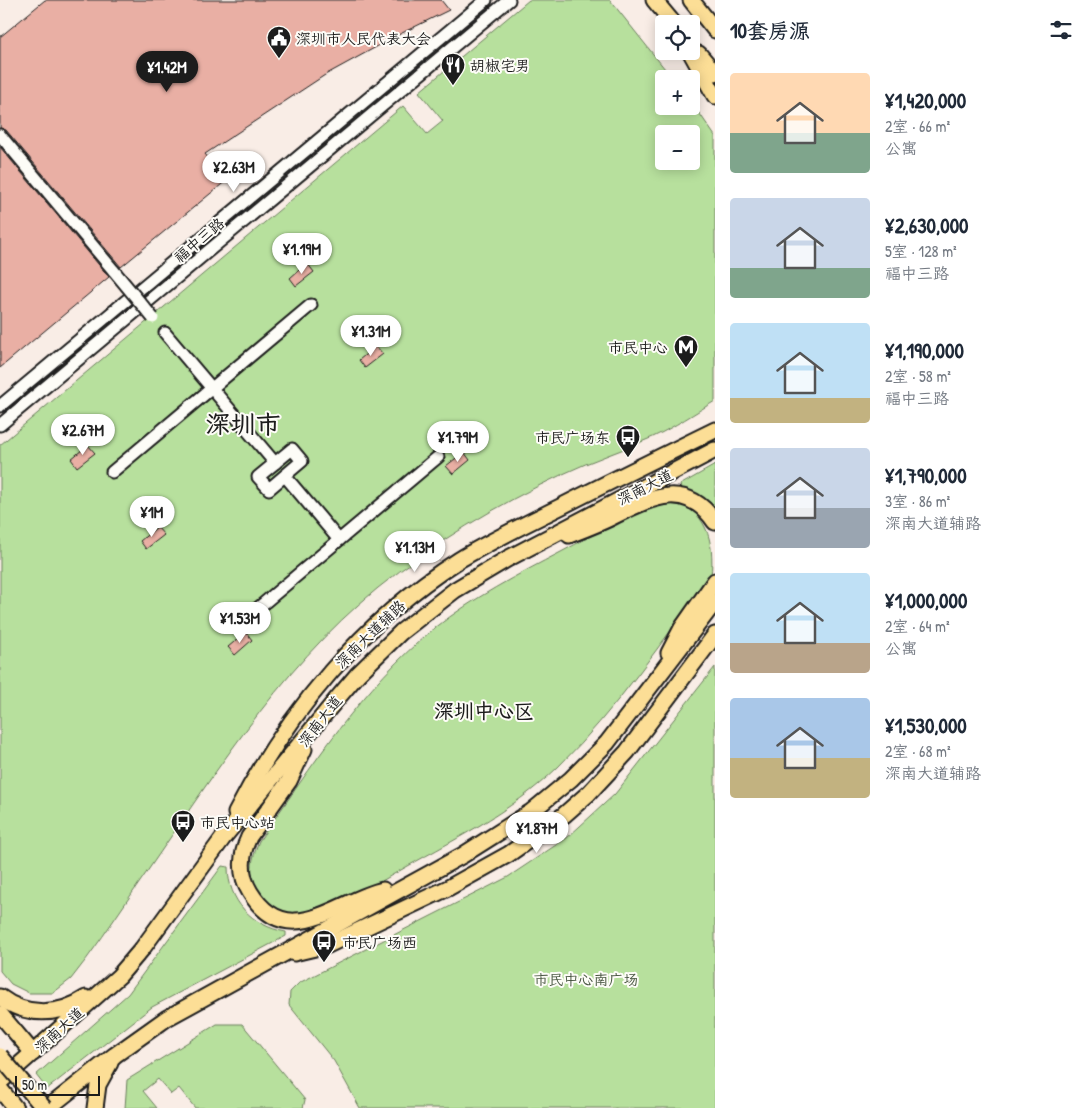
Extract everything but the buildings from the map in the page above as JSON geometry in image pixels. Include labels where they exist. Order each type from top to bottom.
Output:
[{"type":"main road","points":[[654,0],[666,15]]},
{"type":"main road","points":[[691,0],[715,30]]},
{"type":"main road","points":[[700,56],[715,73]]},
{"type":"main road","points":[[695,60],[715,96]]},
{"type":"main road","name":"深南大道辅路","points":[[223,838],[246,794],[288,725],[346,654],[399,604],[440,573],[481,548],[715,430]]},
{"type":"main road","name":"深南大道","points":[[0,1082],[119,976],[142,950],[223,838],[358,674],[401,632],[455,590],[528,547],[715,450]]},
{"type":"main road","points":[[528,547],[589,528],[664,495],[691,500],[704,509],[715,522]]},
{"type":"main road","points":[[658,680],[682,628],[715,581]]},
{"type":"main road","points":[[48,1108],[115,1055],[167,1018],[487,842],[552,796],[607,743],[658,680],[715,602]]},
{"type":"main road","points":[[276,957],[328,945],[353,934],[481,870],[539,834],[564,815],[606,776],[648,727],[715,635]]},
{"type":"main road","points":[[312,732],[290,781],[249,837],[244,847],[243,873],[248,889],[261,906],[271,914],[298,921],[319,918],[373,892],[406,886]]},
{"type":"main road","points":[[0,997],[11,1004],[31,1012],[52,1012],[81,1002],[119,976]]},
{"type":"main road","points":[[0,1014],[33,1053]]},
{"type":"main road","points":[[95,1108],[98,1085],[115,1055]]},
{"type":"main road","points":[[0,1056],[44,1108]]},
{"type":"main road","points":[[0,1089],[16,1108]]},
{"type":"street","name":"福中三路","points":[[0,406],[486,0]]},
{"type":"street","name":"福中三路","points":[[0,426],[509,0]]},
{"type":"street","points":[[0,135],[153,318]]},
{"type":"street","points":[[112,472],[311,305]]},
{"type":"street","points":[[165,332],[275,463]]},
{"type":"street","points":[[292,449],[302,461],[269,489],[258,477],[275,463],[292,449]]},
{"type":"street","points":[[239,624],[438,457]]},
{"type":"street","points":[[285,476],[339,540]]},
{"type":"green space","points":[[529,0],[610,0],[655,56],[655,60],[658,60],[666,70],[655,70],[655,115],[700,114],[715,136],[715,401],[653,437],[574,469],[490,512],[444,540],[378,588],[341,621],[307,656],[245,731],[71,979],[53,993],[29,993],[11,984],[0,971],[0,445],[403,106],[427,134],[443,121],[419,92]]},
{"type":"green space","points":[[715,465],[715,508],[701,496],[681,488],[680,485]]},
{"type":"green space","points":[[670,501],[692,510],[706,528],[711,551],[711,576],[619,699],[558,767],[500,813],[366,890],[334,906],[316,913],[302,915],[282,911],[264,899],[255,885],[252,871],[252,864],[259,841],[340,728],[384,675],[435,628],[496,587],[614,524]]},
{"type":"green space","name":"市民中心南广场","points":[[715,667],[715,1108],[360,1108],[334,1061],[289,1005],[290,992],[299,983],[508,877],[568,837],[615,794]]},
{"type":"green space","points":[[222,866],[228,867],[232,891],[244,910],[263,924],[286,932],[286,936],[152,1007],[47,1089],[36,1075],[128,994]]},
{"type":"green space","points":[[217,1024],[242,1024],[305,1100],[303,1108],[195,1108],[179,1088],[171,1094],[158,1079],[143,1091],[157,1108],[125,1108],[127,1080]]},
{"type":"place","name":"深圳市人民代表大会","points":[[279,59]]},
{"type":"place","name":"胡椒宅男","points":[[453,86]]},
{"type":"place","name":"市民中心","points":[[686,368]]},
{"type":"place","name":"市民广场东","points":[[628,458]]},
{"type":"place","name":"市民中心站","points":[[183,843]]},
{"type":"place","name":"市民广场西","points":[[324,963]]},
{"type":"district","name":"深圳市","points":[[243,424]]},
{"type":"district","name":"深圳中心区","points":[[484,710]]}]
